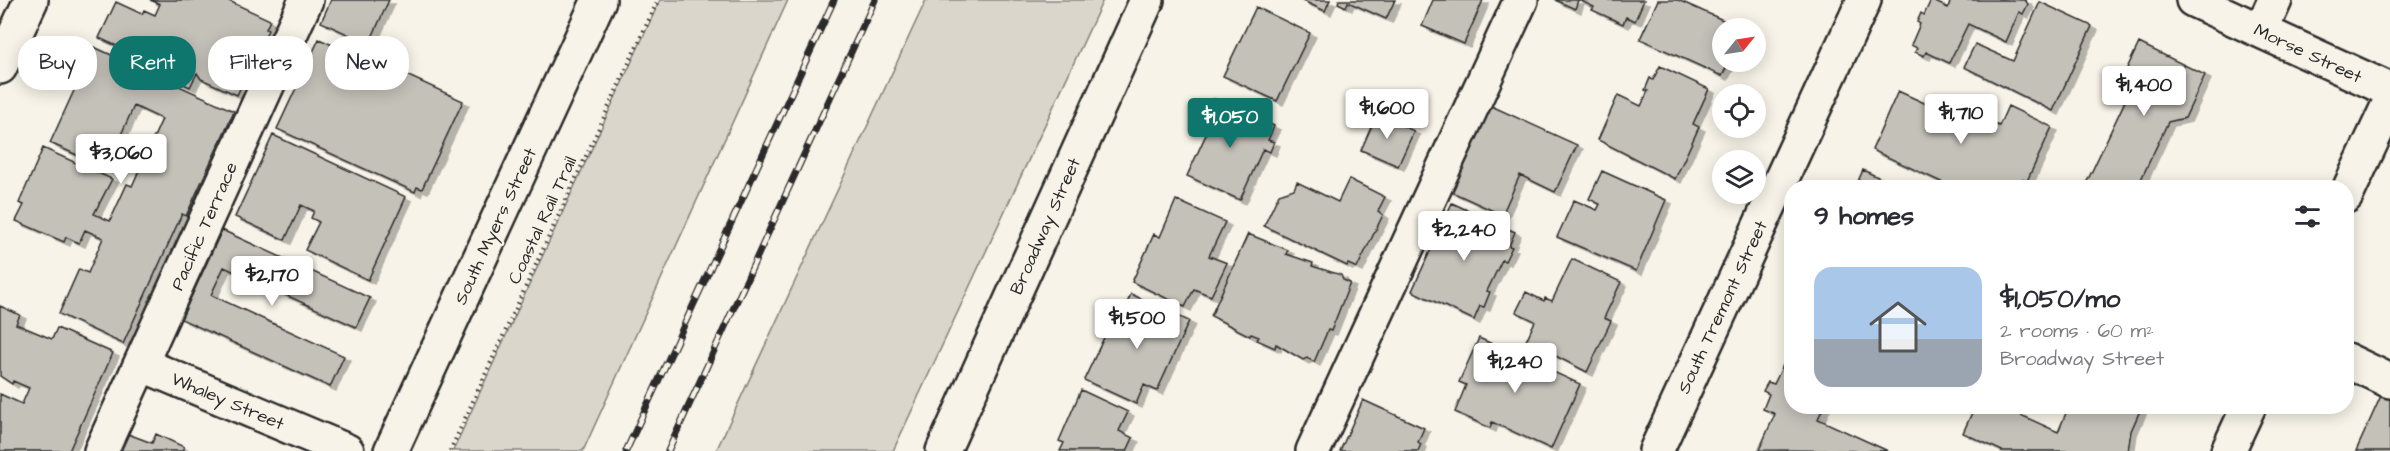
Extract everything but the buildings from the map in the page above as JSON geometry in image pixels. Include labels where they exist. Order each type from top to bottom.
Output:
[{"type":"street","points":[[0,67],[31,0]]},
{"type":"street","name":"Pacific Terrace","points":[[101,451],[306,0]]},
{"type":"street","name":"South Myers Street","points":[[391,451],[599,0]]},
{"type":"street","name":"Broadway Street","points":[[943,451],[1147,0]]},
{"type":"street","points":[[1313,451],[1521,0]]},
{"type":"street","name":"South Tremont Street","points":[[1656,451],[1864,0]]},
{"type":"street","name":"Morse Street","points":[[2193,0],[2390,90]]},
{"type":"street","points":[[2260,31],[2275,0]]},
{"type":"street","points":[[2353,180],[2390,102]]},
{"type":"street","name":"Whaley Street","points":[[141,364],[347,451]]},
{"type":"street","points":[[2354,364],[2390,381]]},
{"type":"street","points":[[2228,451],[2245,414]]},
{"type":"path","name":"Coastal Rail Trail","points":[[450,451],[658,0]]},
{"type":"shaded area","points":[[660,0],[788,0],[583,451],[453,451]]},
{"type":"shaded area","points":[[926,0],[1103,0],[893,451],[716,451]]},
{"type":"railway","points":[[626,451],[834,0]]},
{"type":"railway","points":[[668,451],[875,0]]}]
